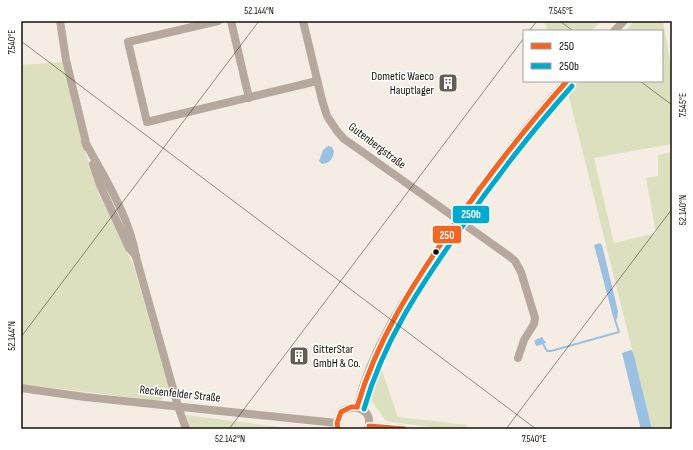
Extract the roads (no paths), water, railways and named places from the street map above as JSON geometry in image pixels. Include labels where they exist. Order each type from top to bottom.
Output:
[{"type":"street","points":[[60,21],[66,60],[85,142],[119,206],[134,245],[136,257],[178,406],[186,429]]},
{"type":"street","points":[[218,21],[128,42],[147,122],[317,81]]},
{"type":"street","points":[[231,21],[249,98]]},
{"type":"street","name":"Gutenbergstraße","points":[[303,21],[322,100],[328,116],[344,139],[515,261],[521,272],[535,318],[534,324],[524,340],[518,358]]},
{"type":"street","points":[[615,30],[624,21]]},
{"type":"street","points":[[357,407],[369,367],[388,329],[421,274],[504,156],[566,82]]},
{"type":"street","name":"Reckenfelder Straße","points":[[21,388],[85,397],[178,406],[337,426]]},
{"type":"street","points":[[337,426],[338,417],[341,412],[351,407],[357,407],[368,416],[369,428],[405,429]]},
{"type":"water","points":[[328,146],[332,147],[334,151],[333,156],[329,162],[322,164],[319,161],[323,150]]},
{"type":"water","points":[[600,243],[602,245],[618,311],[617,319],[614,320],[594,245]]},
{"type":"water","points":[[542,337],[546,343],[537,346],[535,340]]},
{"type":"water","points":[[631,350],[633,352],[652,429],[641,429],[640,426],[622,353]]},
{"type":"waterway","points":[[543,344],[547,351],[551,351],[619,332],[615,320]]},
{"type":"place","name":"Dometic Waeco Hauptlager","points":[[448,83]]},
{"type":"place","name":"GitterStar GmbH & Co.","points":[[299,356]]}]
